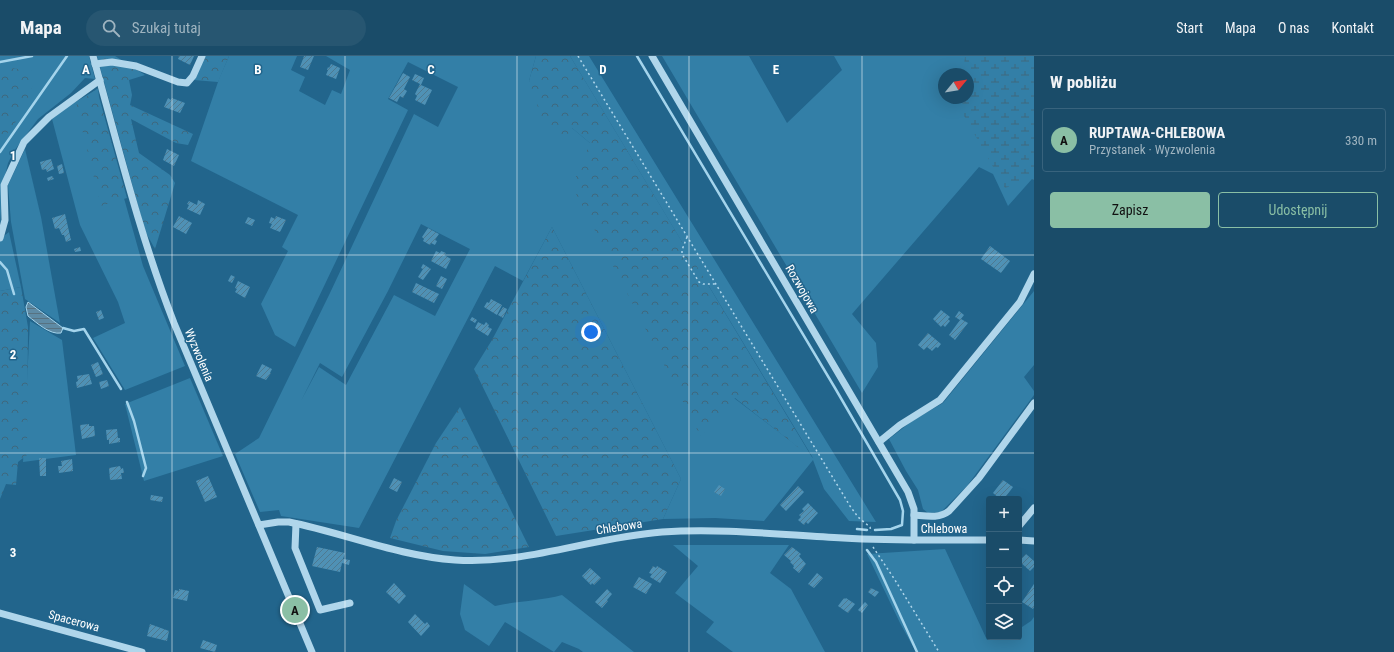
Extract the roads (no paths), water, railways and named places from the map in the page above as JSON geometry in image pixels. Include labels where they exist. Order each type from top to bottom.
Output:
[{"type":"street","name":"Wyzwolenia","points":[[93,56],[143,237],[159,284],[312,652]]},
{"type":"street","points":[[95,64],[112,62],[136,66],[178,82],[187,83],[193,76],[202,56]]},
{"type":"street","name":"Rozwojowa","points":[[652,56],[908,492],[914,509],[914,540]]},
{"type":"street","points":[[0,238],[5,220],[4,185],[24,142],[49,117],[100,80]]},
{"type":"street","points":[[879,442],[900,425],[940,400],[1020,302],[1034,274]]},
{"type":"street","points":[[914,515],[938,516],[949,511],[979,478],[1034,403]]},
{"type":"street","points":[[1022,522],[1034,508]]},
{"type":"street","name":"Chlebowa","points":[[259,526],[278,522],[296,524],[408,553],[454,560],[508,558],[613,538],[661,532],[723,531],[847,539],[986,540]]},
{"type":"street","points":[[296,524],[295,548],[320,610],[350,603]]},
{"type":"street","points":[[1022,540],[1034,541]]},
{"type":"street","name":"Spacerowa","points":[[0,613],[142,652]]},
{"type":"waterway","points":[[0,62],[32,56]]},
{"type":"waterway","points":[[0,152],[67,56]]},
{"type":"waterway","points":[[637,56],[900,500],[903,511],[902,525],[891,529],[875,530]]},
{"type":"waterway","points":[[0,262],[7,270],[14,294]]},
{"type":"waterway","points":[[63,328],[74,331],[84,329],[121,389]]},
{"type":"waterway","points":[[127,402],[134,421],[146,468],[143,476]]},
{"type":"waterway","points":[[857,529],[867,530]]},
{"type":"waterway","points":[[867,550],[876,562],[917,652]]},
{"type":"place","name":"RUPTAWA-CHLEBOWA","points":[[295,610]]}]
